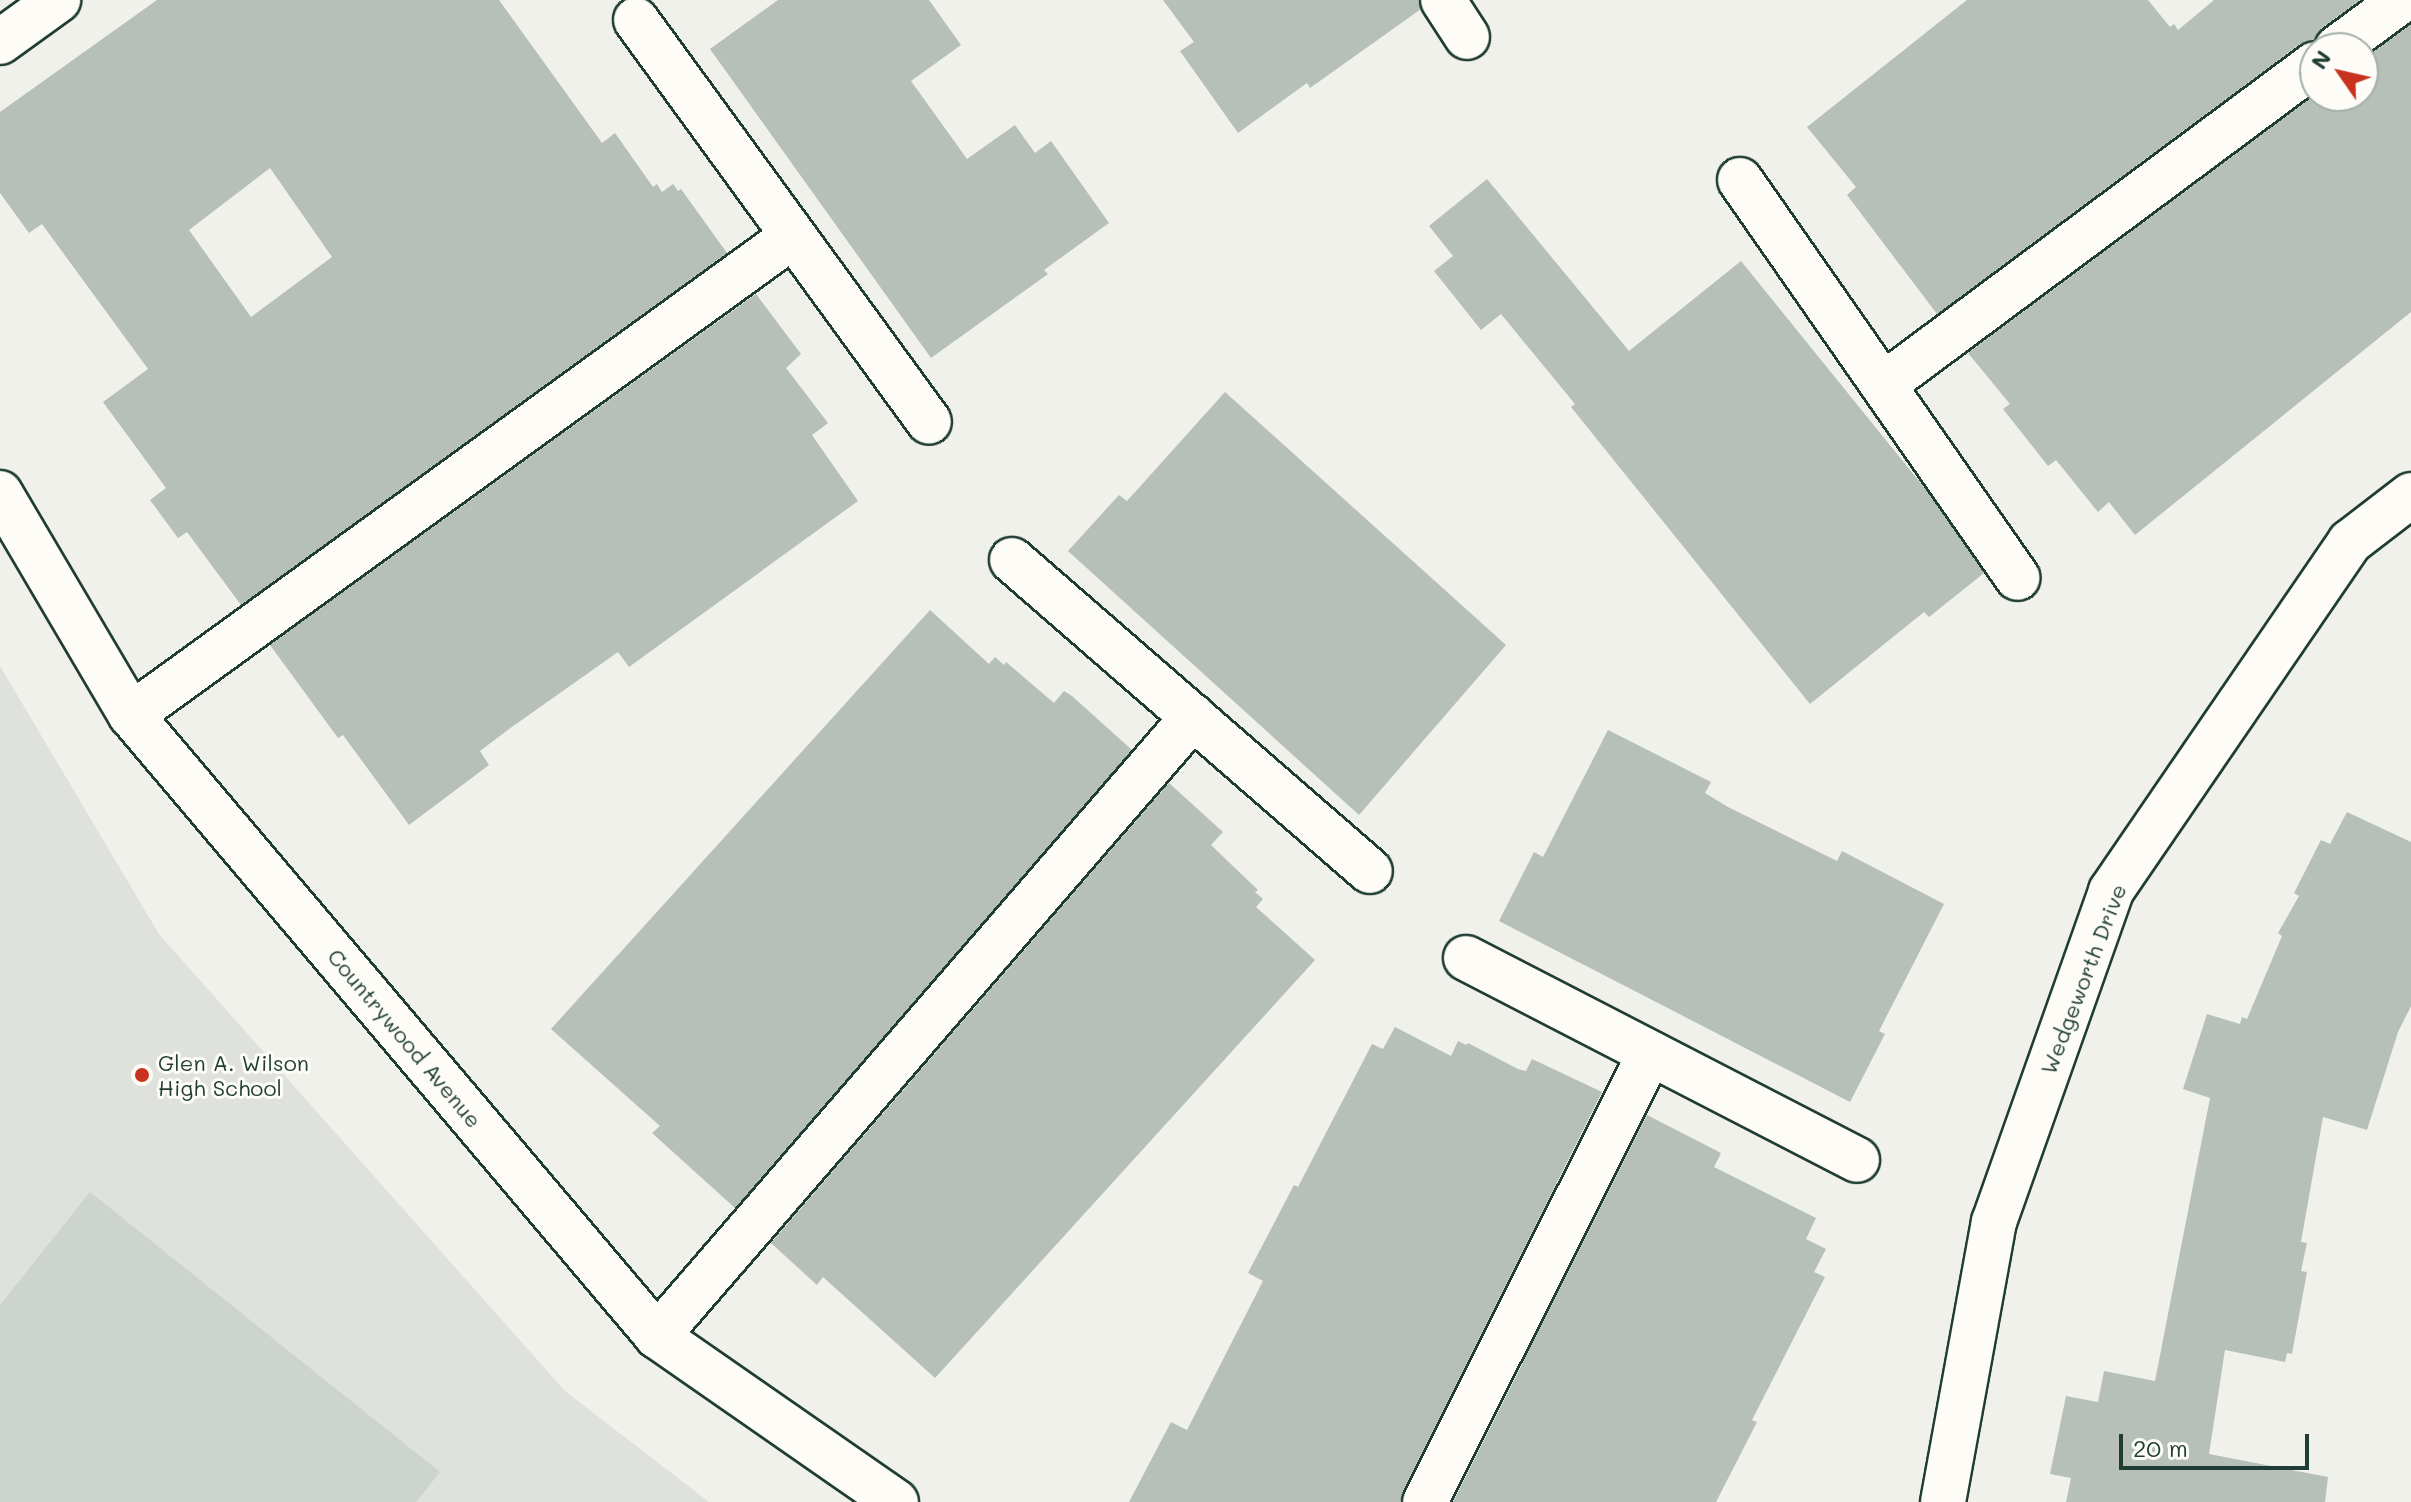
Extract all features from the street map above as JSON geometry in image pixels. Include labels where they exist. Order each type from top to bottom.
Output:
[{"type":"street","points":[[0,42],[58,0]]},
{"type":"street","points":[[1443,0],[1467,37]]},
{"type":"street","points":[[2359,32],[2402,0]]},
{"type":"street","points":[[636,20],[929,422]]},
{"type":"street","points":[[1883,385],[2299,76]]},
{"type":"street","points":[[1740,180],[2018,578]]},
{"type":"street","points":[[131,715],[793,236]]},
{"type":"street","name":"Countrywood Avenue","points":[[0,493],[131,715],[657,1336],[896,1502]]},
{"type":"street","name":"Wedgeworth Drive","points":[[1943,1502],[1994,1222],[2111,891],[2350,542],[2411,495]]},
{"type":"street","points":[[1012,560],[1370,871]]},
{"type":"street","points":[[657,1336],[1193,717]]},
{"type":"street","points":[[1466,958],[1857,1160]]},
{"type":"street","points":[[1425,1502],[1650,1053]]},
{"type":"shaded area","name":"Glen A. Wilson High School","points":[[0,666],[159,934],[565,1391],[709,1502],[0,1502]]},
{"type":"shaded area","points":[[90,1192],[440,1472],[416,1502],[0,1502],[0,1305]]},
{"type":"building","points":[[157,0],[499,0],[602,143],[615,133],[653,187],[657,184],[662,192],[673,184],[678,191],[681,189],[727,253],[241,605],[187,532],[178,538],[150,500],[166,488],[103,402],[148,369],[42,224],[29,233],[0,193],[0,112]],"holes":[[[270,168],[332,257],[251,317],[189,230]]]},
{"type":"building","points":[[778,0],[929,0],[961,45],[911,81],[967,159],[1015,125],[1035,153],[1051,141],[1109,223],[1044,270],[1048,274],[931,358],[710,49]]},
{"type":"building","points":[[1163,0],[1418,0],[1421,9],[1310,88],[1307,83],[1238,133],[1180,51],[1194,42]]},
{"type":"building","points":[[1967,0],[2148,0],[2170,27],[2174,24],[2178,30],[2214,0],[2360,0],[2319,32],[2299,32],[2299,45],[1937,314],[1847,195],[1856,187],[1807,127]]},
{"type":"building","points":[[2411,24],[2411,312],[2135,535],[2109,502],[2098,512],[2056,460],[2048,466],[2003,409],[2010,404],[1968,353],[2299,107],[2299,112],[2379,112],[2379,48]]},
{"type":"building","points":[[1487,179],[1629,351],[1741,261],[1927,491],[1984,573],[1929,617],[1924,612],[1810,704],[1571,407],[1575,404],[1501,314],[1481,330],[1434,271],[1453,256],[1429,226]]},
{"type":"building","points":[[756,294],[801,354],[786,368],[828,423],[812,435],[858,501],[629,667],[618,652],[509,729],[480,751],[489,765],[409,825],[343,735],[338,738],[270,645]]},
{"type":"building","points":[[1225,392],[1506,645],[1359,815],[1068,551],[1119,495],[1127,501]]},
{"type":"building","points":[[930,610],[989,664],[995,657],[1004,665],[1006,662],[1054,703],[1064,691],[1132,750],[735,1208],[652,1133],[660,1126],[551,1029]]},
{"type":"building","points":[[1608,730],[1711,782],[1705,793],[1728,807],[1837,861],[1842,851],[1944,904],[1879,1031],[1885,1034],[1850,1102],[1499,921],[1534,852],[1543,857]]},
{"type":"building","points":[[1169,783],[1223,832],[1211,845],[1258,890],[1255,892],[1263,899],[1256,907],[1315,960],[935,1378],[823,1277],[817,1285],[771,1243]]},
{"type":"building","points":[[2347,812],[2411,842],[2411,1006],[2398,1032],[2367,1130],[2323,1117],[2301,1242],[2307,1243],[2301,1271],[2307,1272],[2292,1354],[2287,1353],[2285,1362],[2225,1350],[2209,1454],[2328,1477],[2325,1502],[2066,1502],[2071,1478],[2050,1474],[2066,1396],[2098,1402],[2104,1371],[2155,1381],[2210,1098],[2183,1089],[2207,1014],[2240,1024],[2242,1017],[2247,1019],[2282,936],[2278,933],[2299,896],[2294,893],[2321,840],[2330,844]]},
{"type":"building","points":[[1395,1027],[1451,1056],[1458,1041],[1468,1043],[1518,1069],[1526,1071],[1532,1059],[1602,1092],[1400,1502],[1129,1502],[1171,1422],[1187,1430],[1263,1281],[1248,1273],[1294,1185],[1298,1187],[1372,1044],[1383,1049]]},
{"type":"building","points":[[1647,1115],[1721,1153],[1714,1167],[1816,1218],[1806,1239],[1826,1249],[1814,1272],[1825,1277],[1752,1420],[1757,1422],[1716,1502],[1453,1502]]},
{"type":"place","name":"Glen A. Wilson High School","points":[[142,1075]]}]
